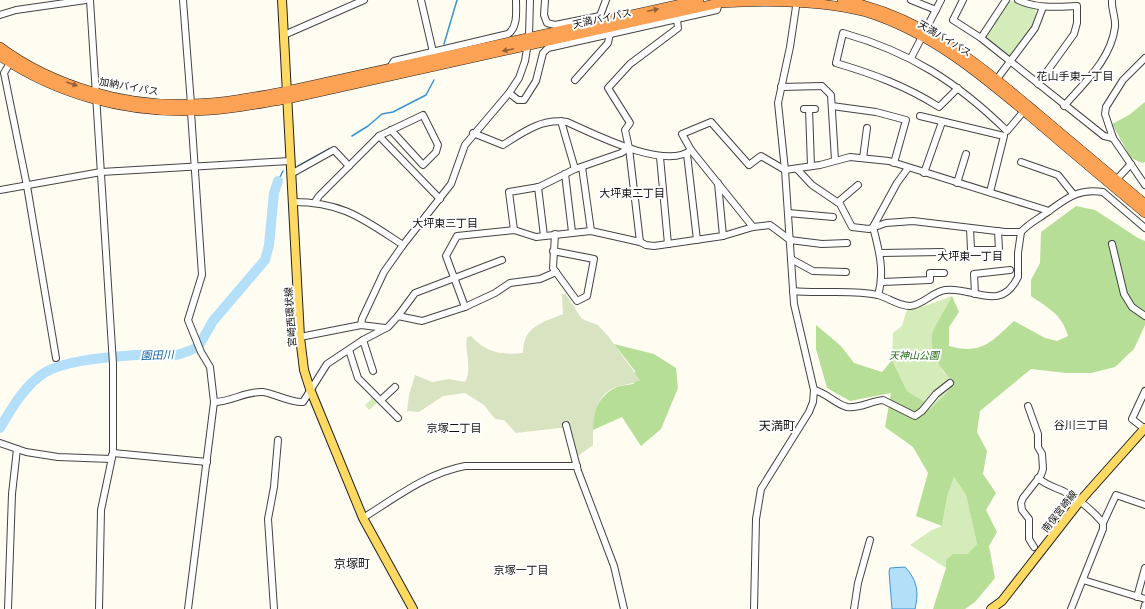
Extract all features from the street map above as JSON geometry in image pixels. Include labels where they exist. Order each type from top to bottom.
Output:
[{"type":"highway","name":"天満バイパス","points":[[287,95],[528,41],[601,18],[700,0]]},
{"type":"highway","name":"天満バイパス","points":[[287,95],[389,69],[719,3],[797,0],[823,3],[866,12],[924,33],[973,68],[1145,213]]},
{"type":"highway","name":"天満バイパス","points":[[842,0],[866,2],[924,33],[958,49],[997,79],[1145,204]]},
{"type":"highway","name":"加納バイパス","points":[[0,47],[14,57],[49,76],[95,96]]},
{"type":"highway","name":"加納バイパス","points":[[0,56],[47,83],[95,96],[191,108],[237,108],[287,95]]},
{"type":"main road","name":"宮崎西環状線","points":[[282,0],[300,337],[304,370],[310,389],[363,518],[413,609]]},
{"type":"main road","name":"南俣宮崎線","points":[[991,609],[1002,601],[1080,501],[1145,428]]},
{"type":"street","points":[[0,15],[16,10],[86,0]]},
{"type":"street","points":[[90,0],[95,96],[113,354],[112,456],[101,510],[100,609]]},
{"type":"street","points":[[183,0],[202,275],[188,320],[201,352],[210,367],[214,402],[188,609]]},
{"type":"street","points":[[284,36],[364,0]]},
{"type":"street","points":[[421,0],[433,52]]},
{"type":"street","points":[[389,69],[394,61],[508,34],[512,31],[515,25],[516,0]]},
{"type":"street","points":[[361,325],[362,319],[377,286],[403,245],[451,184],[459,158],[465,145],[473,133],[509,92],[522,71],[528,41],[530,0]]},
{"type":"street","points":[[545,0],[544,15],[547,23],[555,25],[601,18],[605,0]]},
{"type":"street","points":[[754,609],[756,519],[761,489],[809,412],[813,402],[814,390],[796,315],[785,170],[778,103],[790,47],[797,0]]},
{"type":"street","points":[[911,0],[936,10]]},
{"type":"street","points":[[911,58],[941,0]]},
{"type":"street","points":[[963,0],[953,20],[982,38],[1064,106],[1104,136],[1112,138]]},
{"type":"street","points":[[982,38],[1006,0]]},
{"type":"street","points":[[1018,0],[1043,7],[1077,6],[1077,23],[1071,40],[1038,84]]},
{"type":"street","points":[[1064,106],[1106,56],[1113,41],[1116,25],[1112,0]]},
{"type":"street","points":[[509,92],[518,100],[524,100],[536,81],[543,53],[548,48],[717,10],[719,3]]},
{"type":"street","points":[[997,79],[1035,28],[1043,7]]},
{"type":"street","points":[[640,242],[629,148],[625,130],[630,124],[629,120],[608,88],[630,64],[678,28],[677,20]]},
{"type":"street","points":[[575,80],[608,44],[610,33]]},
{"type":"street","points":[[958,88],[938,107],[916,93],[876,75],[836,63],[843,33],[873,42],[911,58],[958,88],[982,106],[1007,131],[1024,111]]},
{"type":"street","points":[[1145,58],[1123,80],[1106,107],[1105,117],[1112,138],[1145,185]]},
{"type":"street","points":[[10,63],[2,72],[27,186],[56,358]]},
{"type":"street","points":[[781,87],[822,86],[831,95],[835,160]]},
{"type":"street","points":[[832,106],[876,112],[906,120],[894,163]]},
{"type":"street","points":[[809,109],[811,166]]},
{"type":"street","points":[[316,202],[319,196],[379,136],[391,130],[423,115],[438,145],[436,152],[423,165],[391,130]]},
{"type":"street","points":[[920,116],[1004,136],[990,192]]},
{"type":"street","points":[[473,133],[503,145],[539,124],[550,121],[561,121],[629,148],[660,157],[689,152]]},
{"type":"street","points":[[561,121],[575,169]]},
{"type":"street","points":[[697,240],[689,152],[682,134],[711,122],[749,165],[761,156],[785,170],[797,169],[850,157],[863,158],[894,163],[1049,211]]},
{"type":"street","points":[[924,173],[942,122]]},
{"type":"street","points":[[863,158],[867,128]]},
{"type":"street","points":[[379,136],[440,199]]},
{"type":"street","points":[[514,230],[509,192],[538,187],[575,169],[621,153],[629,148]]},
{"type":"street","points":[[291,174],[334,150],[349,166]]},
{"type":"street","points":[[689,152],[718,183],[753,227]]},
{"type":"street","points":[[957,183],[966,154]]},
{"type":"street","points":[[660,157],[668,244]]},
{"type":"street","points":[[0,190],[101,172],[290,161]]},
{"type":"street","points":[[1021,162],[1058,175],[1074,195]]},
{"type":"street","points":[[1116,180],[1131,164]]},
{"type":"street","points":[[582,167],[591,231]]},
{"type":"street","points":[[878,295],[882,282],[880,253],[873,227],[897,183],[908,168]]},
{"type":"street","points":[[797,169],[812,185],[833,201],[838,202],[852,227],[864,229],[886,222],[913,221],[998,231],[1021,232],[1066,198],[1097,191],[1103,192],[1145,228]]},
{"type":"street","points":[[565,174],[572,232]]},
{"type":"street","points":[[718,183],[723,236]]},
{"type":"street","points":[[838,202],[858,185]]},
{"type":"street","points":[[538,187],[544,236]]},
{"type":"street","points":[[293,202],[316,202],[354,213],[403,245]]},
{"type":"street","points":[[788,213],[833,217]]},
{"type":"street","points":[[464,307],[446,256],[457,236],[514,230],[536,237],[591,231],[640,242],[646,245],[668,244],[723,236],[753,227],[770,225],[790,240],[822,244],[847,244]]},
{"type":"street","points":[[970,228],[970,250],[999,250],[998,231]]},
{"type":"street","points":[[793,291],[878,295],[909,306],[919,304],[937,292],[945,290],[954,290],[993,297],[1003,295],[1016,282],[1018,277],[1018,253],[1021,232]]},
{"type":"street","points":[[553,251],[594,259],[587,296],[577,301],[553,268],[553,251],[555,234]]},
{"type":"street","points":[[1112,244],[1124,294],[1132,308],[1145,316]]},
{"type":"street","points":[[880,253],[942,252]]},
{"type":"street","points":[[214,402],[258,392],[303,402],[326,364],[363,340],[385,328],[388,328],[415,293],[502,260]]},
{"type":"street","points":[[791,260],[813,271],[846,272]]},
{"type":"street","points":[[976,294],[974,274],[1010,270]]},
{"type":"street","points":[[398,316],[422,322],[464,307],[495,293],[510,283],[540,279],[556,272]]},
{"type":"street","points":[[882,282],[930,280],[930,273],[944,273]]},
{"type":"street","points":[[300,337],[361,325],[385,328]]},
{"type":"street","points":[[363,340],[373,371]]},
{"type":"street","points":[[349,350],[358,378],[398,418]]},
{"type":"street","points":[[814,390],[826,394],[847,407],[858,407],[883,400],[915,416],[922,411],[936,394],[950,383]]},
{"type":"street","points":[[381,400],[395,387]]},
{"type":"street","points":[[1145,391],[1132,419],[1145,428]]},
{"type":"street","points":[[1028,406],[1038,434],[1038,447],[1042,454],[1043,469],[1021,503],[1022,510],[1029,519],[1029,539],[1034,547]]},
{"type":"street","points":[[566,425],[577,466],[612,562],[624,609]]},
{"type":"street","points":[[274,609],[268,519],[274,487],[278,440]]},
{"type":"street","points":[[2,443],[26,452],[58,457],[112,456],[207,462]]},
{"type":"street","points":[[8,609],[12,494],[17,449]]},
{"type":"street","points":[[363,518],[424,480],[451,469],[465,466],[577,466]]},
{"type":"street","points":[[1038,478],[1046,485],[1064,492],[1080,501],[1103,523]]},
{"type":"street","points":[[1071,609],[1103,529],[1103,523],[1116,495],[1145,505]]},
{"type":"street","points":[[854,609],[858,583],[870,540]]},
{"type":"street","points":[[1137,597],[1145,568]]},
{"type":"street","points":[[1082,580],[1145,599]]},
{"type":"street","points":[[1144,609],[1145,605]]},
{"type":"green space","points":[[1009,0],[1036,9],[1034,25],[1009,58],[985,37]]},
{"type":"green space","points":[[1145,102],[1145,162],[1142,163],[1131,158],[1112,124],[1129,115]]},
{"type":"green space","points":[[1076,206],[1095,210],[1145,241],[1145,325],[1134,349],[1115,367],[1091,373],[1066,373],[1031,369],[980,411],[977,432],[987,451],[983,474],[996,493],[986,510],[997,532],[989,546],[995,578],[975,602],[965,609],[933,609],[946,568],[946,560],[953,554],[967,554],[977,544],[966,495],[954,477],[947,497],[942,526],[916,516],[928,473],[913,447],[885,427],[891,393],[850,401],[827,388],[816,349],[816,325],[841,346],[854,363],[882,372],[892,360],[907,391],[923,401],[930,409],[948,391],[952,380],[937,360],[933,348],[932,336],[952,296],[959,312],[949,327],[949,346],[970,349],[978,348],[992,341],[1014,321],[1045,338],[1057,341],[1068,336],[1062,322],[1054,312],[1031,296],[1031,280],[1040,263],[1041,232]]},
{"type":"green space","points":[[565,293],[582,319],[598,325],[608,336],[640,380],[616,387],[608,391],[602,397],[598,404],[594,420],[593,445],[578,456],[568,427],[516,433],[504,420],[495,419],[484,405],[465,393],[443,396],[419,412],[407,411],[409,395],[415,375],[432,382],[449,379],[465,382],[468,371],[466,343],[467,337],[471,336],[482,346],[495,352],[508,354],[523,353],[526,337],[530,331],[541,323],[563,314],[562,295]]},
{"type":"green space","name":"天神山公園","points":[[952,296],[932,336],[943,372],[952,380],[948,391],[930,409],[923,401],[907,391],[892,360],[893,333],[902,326],[907,309],[925,306]]},
{"type":"green space","points":[[614,344],[654,354],[676,368],[678,388],[661,429],[641,446],[622,417],[593,430],[595,411],[605,395],[617,387],[634,384],[635,371]]},
{"type":"green space","points":[[375,396],[379,401],[369,410],[365,405]]},
{"type":"green space","points":[[954,477],[966,495],[977,544],[967,554],[946,561],[946,568],[910,545],[932,530],[942,526],[947,497]]},
{"type":"water","points":[[905,567],[916,586],[917,597],[915,609],[892,609],[890,568]]},
{"type":"waterway","points":[[444,44],[457,0]]},
{"type":"waterway","points":[[352,136],[368,126],[382,114],[393,112],[426,95],[434,80]]},
{"type":"waterway","points":[[298,166],[329,149]]},
{"type":"waterway","points":[[278,181],[283,171]]},
{"type":"waterway","name":"園田川","points":[[0,428],[19,398],[30,384],[44,373],[54,368],[80,361],[109,357],[148,354],[175,355],[198,347],[213,321],[265,260],[269,245],[274,193],[278,181]]},
{"type":"district","name":"花山手東一丁目","points":[[1075,76]]},
{"type":"district","name":"大坪東二丁目","points":[[632,193]]},
{"type":"district","name":"大坪東三丁目","points":[[445,223]]},
{"type":"district","name":"大坪東一丁目","points":[[970,256]]},
{"type":"district","name":"谷川三丁目","points":[[1081,425]]},
{"type":"district","name":"天満町","points":[[777,426]]},
{"type":"district","name":"京塚二丁目","points":[[454,428]]},
{"type":"district","name":"京塚町","points":[[352,564]]},
{"type":"district","name":"京塚一丁目","points":[[521,570]]}]
